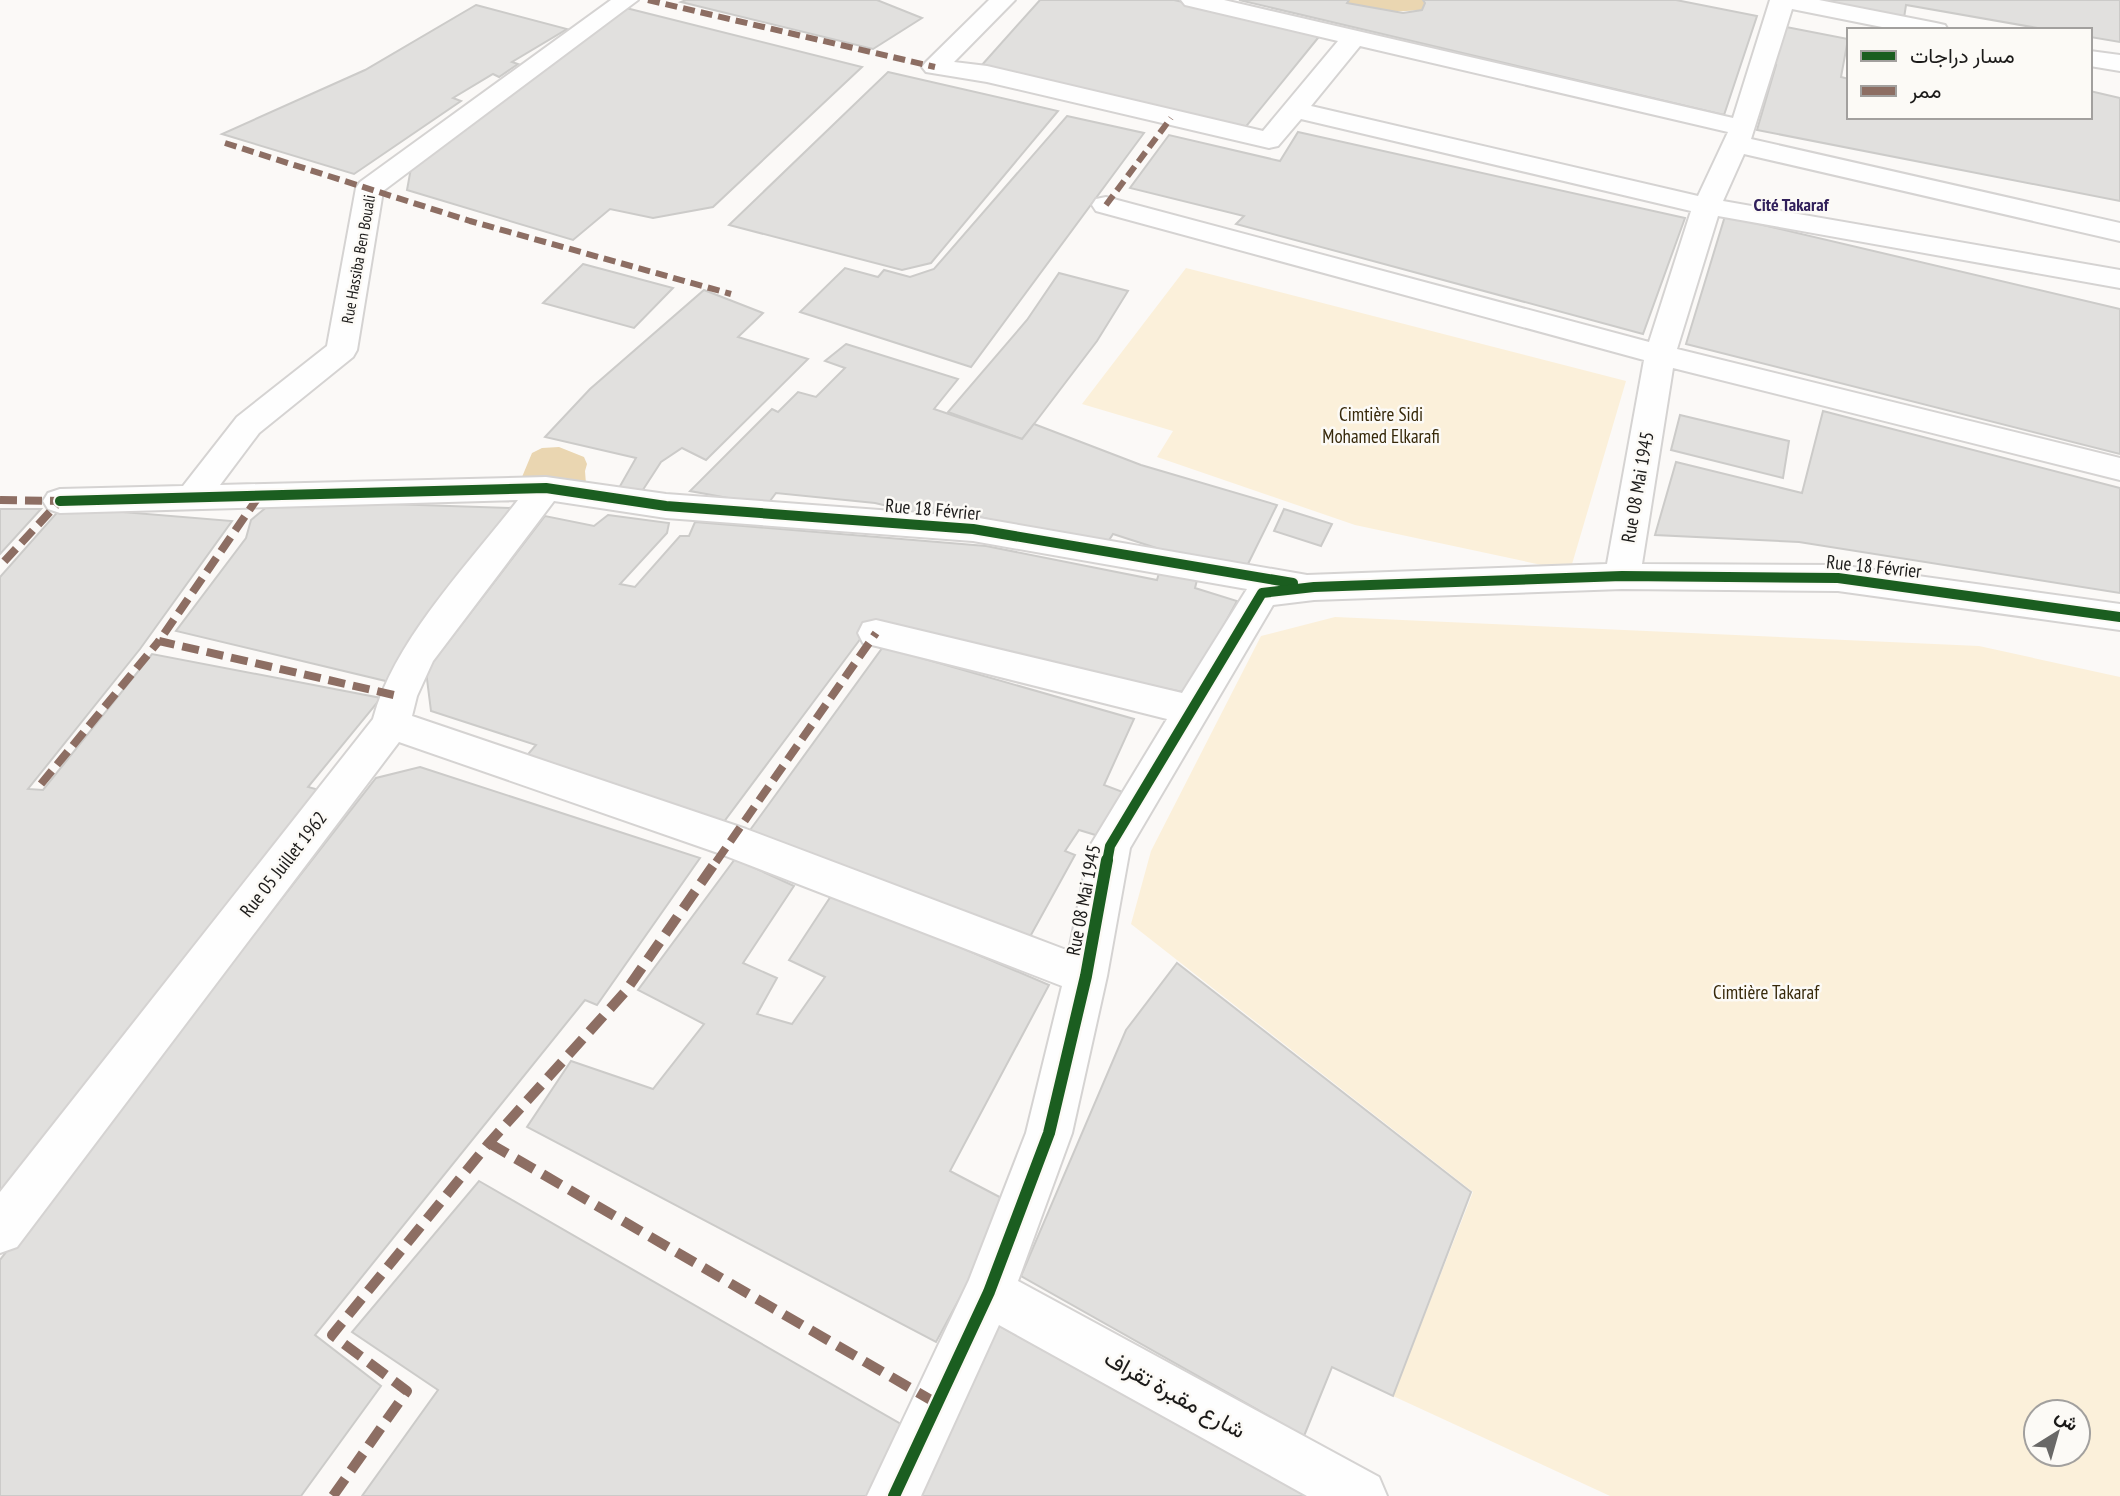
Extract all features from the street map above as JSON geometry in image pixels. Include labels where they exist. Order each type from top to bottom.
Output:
[{"type":"street","name":"Rue Hassiba Ben Bouali","points":[[191,499],[248,425],[342,350],[370,188],[626,0]]},
{"type":"street","points":[[1003,0],[935,67],[987,74],[1269,140],[1355,37]]},
{"type":"street","points":[[1193,0],[1355,37],[2120,232]]},
{"type":"street","points":[[1782,0],[1926,28]]},
{"type":"street","name":"Rue 08 Mai 1945","points":[[894,1496],[989,1292],[1049,1133],[1086,976],[1110,846],[1262,593],[1314,587],[1622,576],[1661,355],[1707,206],[1740,136],[1782,0]]},
{"type":"street","points":[[2092,58],[2120,63]]},
{"type":"street","points":[[1296,110],[1707,206],[2120,279]]},
{"type":"street","points":[[1106,205],[1661,355],[2120,469]]},
{"type":"street","name":"Rue 18 Février","points":[[60,501],[546,488],[666,506],[973,529],[1314,587]]},
{"type":"street","name":"Rue 05 Juillet 1962","points":[[0,1230],[391,724],[398,696],[418,654],[546,488]]},
{"type":"street","name":"Rue 18 Février","points":[[1622,576],[1838,578],[2120,617]]},
{"type":"street","points":[[876,633],[1191,710]]},
{"type":"street","points":[[391,724],[732,841],[1086,976]]},
{"type":"street","name":"شارع مقبرة تقراف","points":[[989,1292],[1360,1496]]},
{"type":"green space","name":"Cimtière Sidi Mohamed Elkarafi","points":[[1186,268],[1626,381],[1570,571],[1355,525],[1157,457],[1173,431],[1082,404]]},
{"type":"green space","name":"Cimtière Takaraf","points":[[1335,617],[1979,646],[2120,677],[2120,1496],[1610,1496],[1393,1396],[1473,1192],[1131,924],[1151,851],[1261,636]]},
{"type":"shaded area","points":[[1349,0],[1423,0],[1425,3],[1422,10],[1390,12],[1347,3]]},
{"type":"shaded area","points":[[559,447],[584,457],[587,464],[586,484],[524,484],[522,477],[532,453],[542,448]]},
{"type":"building","points":[[877,0],[922,18],[873,49],[681,2]]},
{"type":"building","points":[[1040,0],[1174,0],[1322,33],[1244,129],[981,66]]},
{"type":"building","points":[[1239,0],[1349,0],[1347,3],[1403,13],[1422,10],[1425,3],[1423,0],[1676,0],[1757,16],[1724,115]]},
{"type":"building","points":[[1808,0],[2120,0],[2120,42],[2092,37],[2092,28],[2038,28],[1906,5],[1904,18]]},
{"type":"building","points":[[476,5],[567,29],[512,62],[518,64],[499,77],[493,74],[453,98],[461,101],[354,174],[222,134],[365,70]]},
{"type":"building","points":[[626,8],[862,67],[713,207],[653,218],[610,209],[573,240],[407,190],[411,168]]},
{"type":"building","points":[[1781,26],[1847,39],[1841,77],[1847,78],[1847,119],[2092,119],[2092,91],[2120,98],[2120,201],[1757,130],[1776,65],[1770,63]]},
{"type":"building","points":[[888,72],[1058,111],[931,263],[902,270],[729,225]]},
{"type":"building","points":[[1067,116],[1144,133],[971,367],[800,312],[845,268],[878,277],[884,270],[910,277],[934,269]]},
{"type":"building","points":[[1298,132],[1685,218],[1643,334],[1236,224],[1244,216],[1130,188],[1169,135],[1280,161]]},
{"type":"building","points":[[1725,216],[2120,309],[2120,454],[1686,344]]},
{"type":"building","points":[[583,264],[673,288],[634,328],[543,303]]},
{"type":"building","points":[[1059,273],[1128,291],[1097,341],[1034,424],[1022,439],[948,412],[1027,320]]},
{"type":"building","points":[[704,290],[763,313],[738,337],[808,359],[706,460],[682,448],[661,462],[637,499],[615,495],[636,458],[545,437],[590,389]]},
{"type":"building","points":[[846,344],[958,379],[934,409],[1022,439],[1034,424],[1141,465],[1277,505],[1246,568],[1178,555],[1113,534],[1104,548],[968,514],[963,524],[875,503],[776,493],[767,505],[690,491],[772,409],[778,412],[798,392],[816,397],[845,368],[825,361]]},
{"type":"building","points":[[1823,411],[2120,488],[2120,593],[1799,542],[1655,535],[1676,462],[1802,493]]},
{"type":"building","points":[[1680,415],[1789,441],[1783,478],[1671,450]]},
{"type":"building","points":[[298,501],[513,508],[390,682],[176,631],[246,538],[251,520],[269,505]]},
{"type":"building","points":[[62,507],[232,521],[140,649],[28,789],[43,790],[152,654],[381,698],[308,787],[323,791],[0,1205],[0,577]]},
{"type":"building","points":[[0,509],[41,509],[0,554]]},
{"type":"building","points":[[1284,509],[1332,524],[1321,546],[1274,531]]},
{"type":"building","points":[[608,515],[669,523],[667,533],[620,584],[635,587],[680,536],[689,536],[695,522],[986,546],[1157,580],[1159,573],[1197,580],[1195,588],[1237,601],[1187,693],[870,626],[717,831],[517,767],[536,745],[431,711],[426,671],[545,516],[594,526]]},
{"type":"building","points":[[883,647],[1134,719],[1104,785],[1128,794],[1102,837],[1079,830],[1065,851],[1075,855],[1026,944],[745,837]]},
{"type":"building","points":[[420,767],[700,858],[597,1005],[585,1000],[315,1335],[381,1386],[301,1496],[0,1496],[0,1260],[376,778]]},
{"type":"building","points":[[735,859],[794,886],[743,963],[777,978],[757,1014],[792,1024],[825,977],[789,960],[833,893],[1049,985],[950,1171],[1011,1203],[936,1342],[527,1127],[571,1061],[653,1089],[704,1024],[638,990]]},
{"type":"building","points":[[1177,963],[1471,1192],[1393,1396],[1332,1367],[1304,1436],[1021,1276],[1126,1030]]},
{"type":"building","points":[[479,1181],[906,1427],[874,1496],[362,1496],[438,1390],[352,1332]]},
{"type":"building","points":[[994,1323],[1306,1496],[907,1496]]},
{"type":"marked path","points":[[648,0],[935,67]]},
{"type":"marked path","points":[[1106,205],[1171,118]]},
{"type":"marked path","points":[[225,143],[470,221],[731,294]]},
{"type":"marked path","points":[[259,496],[159,641],[398,696]]},
{"type":"marked path","points":[[0,500],[60,501],[0,566]]},
{"type":"marked path","points":[[333,1496],[407,1391],[332,1335],[489,1143],[625,992],[876,633]]},
{"type":"marked path","points":[[41,784],[159,641]]},
{"type":"marked path","points":[[489,1143],[936,1403]]},
{"type":"cycle path","points":[[60,501],[546,488],[666,506],[973,529],[1293,583]]},
{"type":"cycle path","points":[[894,1496],[989,1292],[1049,1133],[1086,976],[1110,846],[1262,593],[1314,587],[1622,576],[1838,578],[2120,617]]},
{"type":"district","name":"Cité Takaraf","points":[[1791,205]]}]
